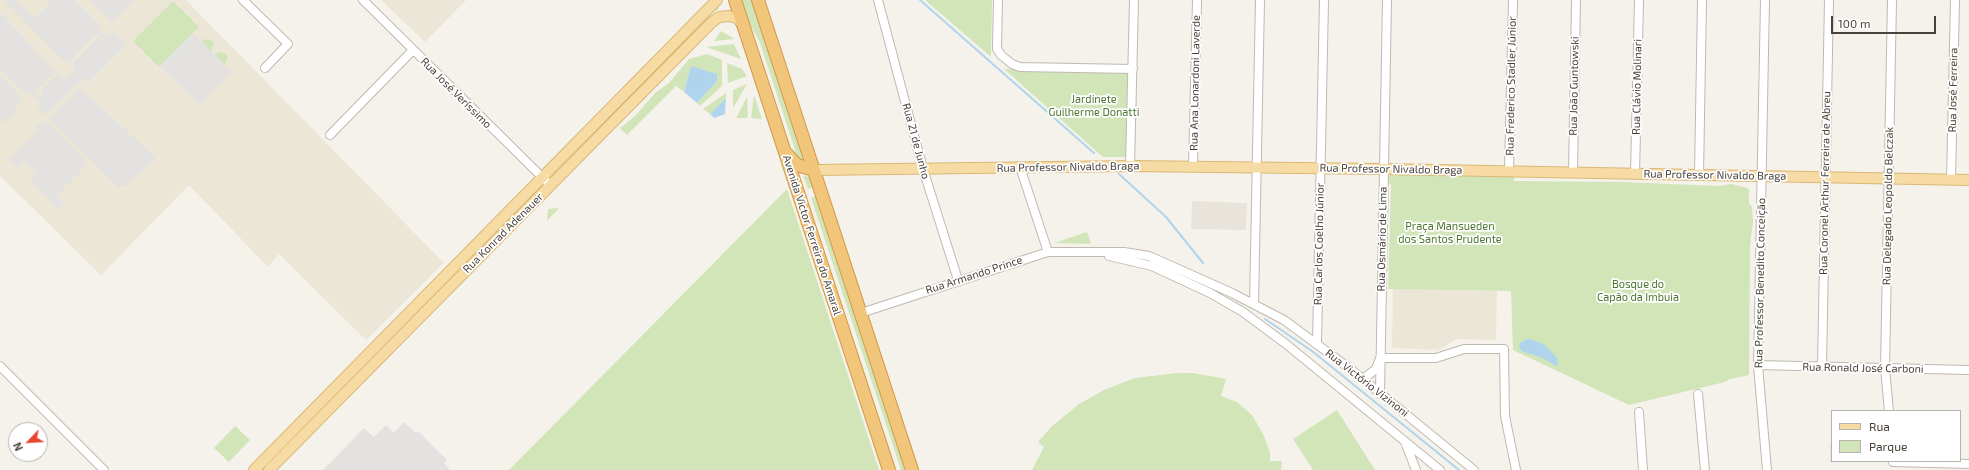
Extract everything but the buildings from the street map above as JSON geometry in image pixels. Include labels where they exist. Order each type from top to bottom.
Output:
[{"type":"highway","name":"Avenida Victor Ferreira do Amaral","points":[[735,0],[889,470]]},
{"type":"highway","name":"Avenida Victor Ferreira do Amaral","points":[[758,0],[912,470]]},
{"type":"highway","points":[[786,152],[796,165],[814,170]]},
{"type":"main road","name":"Rua Konrad Adenauer","points":[[254,470],[717,0]]},
{"type":"main road","name":"Rua Konrad Adenauer","points":[[269,470],[714,20],[722,16],[730,16],[737,18],[743,25]]},
{"type":"main road","name":"Rua Professor Nivaldo Braga","points":[[814,170],[1130,166],[1257,167],[1969,180]]},
{"type":"street","points":[[243,0],[288,44],[264,68]]},
{"type":"street","name":"Rua José Veríssimo","points":[[363,0],[550,185]]},
{"type":"street","name":"Rua 21 de Junho","points":[[878,0],[923,169],[958,280]]},
{"type":"street","points":[[998,0],[996,46],[998,52],[1006,60],[1020,67],[1133,69]]},
{"type":"street","points":[[1130,166],[1134,0]]},
{"type":"street","name":"Rua Ana Lonardoni Laverde","points":[[1193,167],[1197,0]]},
{"type":"street","points":[[1254,304],[1260,0]]},
{"type":"street","name":"Rua Carlos Coelho Júnior","points":[[1317,344],[1324,0]]},
{"type":"street","name":"Rua Osmário de Lima","points":[[1380,394],[1386,0]]},
{"type":"street","name":"Rua Frederico Stadler Júnior","points":[[1509,171],[1512,0]]},
{"type":"street","name":"Rua João Guntowski","points":[[1572,172],[1576,0]]},
{"type":"street","name":"Rua Clávio Molinari","points":[[1635,174],[1639,0]]},
{"type":"street","points":[[1699,175],[1702,0]]},
{"type":"street","name":"Rua Professor Benedito Conceição","points":[[1765,0],[1758,365],[1767,470]]},
{"type":"street","name":"Rua Coronel Arthur Ferreira de Abreu","points":[[1822,367],[1829,0]]},
{"type":"street","name":"Rua Delegado Leopoldo Belczak","points":[[1889,410],[1885,368],[1892,0]]},
{"type":"street","name":"Rua José Ferreira","points":[[1951,180],[1955,0]]},
{"type":"street","points":[[330,135],[413,50]]},
{"type":"street","points":[[1020,167],[1048,252]]},
{"type":"street","name":"Rua Armando Prince","points":[[861,313],[958,280],[1048,252],[1124,252],[1149,256],[1254,304]]},
{"type":"street","name":"Rua Armando Prince","points":[[1090,252],[1152,266],[1210,293],[1254,320]]},
{"type":"street","name":"Rua Victório Vizinoni","points":[[1254,304],[1284,320],[1317,344],[1363,379],[1474,470]]},
{"type":"street","name":"Rua Victório Vizinoni","points":[[1254,320],[1440,470]]},
{"type":"street","points":[[1363,379],[1376,369],[1380,358],[1436,358],[1464,349],[1504,349],[1505,416],[1516,470]]},
{"type":"street","name":"Rua Ronald José Carboni","points":[[1758,365],[1969,370]]},
{"type":"street","points":[[0,366],[104,470]]},
{"type":"street","points":[[1698,394],[1705,470]]},
{"type":"street","points":[[1639,412],[1643,470]]},
{"type":"street","points":[[1405,442],[1416,470]]},
{"type":"street","points":[[1420,470],[1423,466],[1430,462]]},
{"type":"street","points":[[1894,464],[1969,464]]},
{"type":"shaded area","points":[[0,0],[186,0],[444,263],[366,340],[279,254],[268,267],[189,185],[101,275],[0,176]]},
{"type":"shaded area","points":[[4,0],[17,0],[35,19],[52,0],[75,0],[102,27],[99,30],[107,37],[113,31],[126,45],[88,83],[83,78],[46,115],[37,106],[40,102],[30,92],[26,95],[0,69],[0,12],[55,72],[37,90],[35,87],[32,90],[41,98],[43,96],[40,92],[58,74],[64,80],[76,67],[73,64],[98,38],[102,41],[103,39],[97,34],[67,64]]},
{"type":"shaded area","points":[[89,0],[134,0],[112,22]]},
{"type":"shaded area","points":[[381,0],[466,0],[425,42]]},
{"type":"shaded area","points":[[193,33],[232,72],[200,105],[160,66]]},
{"type":"shaded area","points":[[0,76],[23,99],[14,108],[17,111],[5,123],[0,118]]},
{"type":"shaded area","points":[[80,88],[156,158],[125,187],[122,185],[119,188],[49,119]]},
{"type":"shaded area","points":[[46,121],[85,161],[82,164],[85,167],[57,195],[64,203],[58,209],[30,180],[36,174],[25,162],[18,168],[9,159],[39,130],[36,126],[40,122],[43,125]]},
{"type":"shaded area","points":[[1192,201],[1247,203],[1246,230],[1191,229]]},
{"type":"shaded area","points":[[1393,289],[1497,291],[1496,340],[1456,339],[1439,350],[1392,348]]},
{"type":"shaded area","points":[[404,422],[416,433],[418,431],[447,460],[444,463],[450,470],[323,470],[364,428],[374,437],[386,425],[394,433]]},
{"type":"shaded area","points":[[1831,444],[1831,462],[1830,462]]},
{"type":"green space","points":[[741,0],[753,0],[807,163],[799,162],[760,43],[747,18]]},
{"type":"green space","points":[[925,0],[992,0],[991,57]]},
{"type":"green space","points":[[173,1],[199,27],[159,67],[133,41]]},
{"type":"green space","points":[[717,5],[719,9],[713,12],[556,172],[555,170]]},
{"type":"green space","points":[[721,31],[735,39],[714,41]]},
{"type":"green space","points":[[205,39],[211,40],[214,43],[211,52],[201,42]]},
{"type":"green space","points":[[734,44],[741,59],[706,47]]},
{"type":"green space","points":[[219,52],[225,53],[228,56],[225,65],[215,55]]},
{"type":"green space","points":[[707,54],[722,60],[722,86],[700,106],[697,103],[717,81],[717,75],[691,66],[684,92],[676,86],[627,135],[620,128],[635,116],[655,93],[669,83],[689,59]]},
{"type":"green space","points":[[727,63],[742,69],[747,76],[728,83]]},
{"type":"green space","name":"Jardinete Guilherme Donatti","points":[[1004,69],[1128,73],[1127,157],[1103,157]]},
{"type":"green space","points":[[747,84],[733,108],[733,90]]},
{"type":"green space","points":[[726,93],[726,98],[710,114],[703,109]]},
{"type":"green space","points":[[754,95],[762,119],[751,118]]},
{"type":"green space","points":[[747,97],[748,118],[736,118]]},
{"type":"green space","name":"Bosque do Capão da Imbuia","points":[[1394,174],[1514,176],[1514,181],[1623,182],[1719,186],[1731,184],[1747,188],[1749,190],[1749,203],[1752,207],[1753,221],[1750,246],[1749,375],[1629,405],[1513,350],[1511,291],[1388,289],[1391,185],[1387,180],[1388,176]]},
{"type":"green space","points":[[803,175],[812,178],[815,186],[808,189]]},
{"type":"green space","points":[[787,189],[879,470],[509,470]]},
{"type":"green space","points":[[818,195],[909,470],[901,470],[811,198]]},
{"type":"green space","points":[[559,208],[547,221],[548,209]]},
{"type":"green space","points":[[1087,232],[1091,244],[1054,243]]},
{"type":"green space","points":[[1177,373],[1193,373],[1226,379],[1221,396],[1237,402],[1252,415],[1263,434],[1270,452],[1270,461],[1282,461],[1281,470],[1032,470],[1044,447],[1038,442],[1051,427],[1079,404],[1104,390],[1135,378]]},
{"type":"green space","points":[[1337,410],[1375,470],[1313,470],[1293,439]]},
{"type":"green space","points":[[235,426],[250,440],[229,462],[214,448]]},
{"type":"water","points":[[691,66],[717,74],[717,81],[697,103],[684,92]]},
{"type":"water","points":[[726,98],[725,114],[714,118],[710,114]]},
{"type":"water","points":[[1527,339],[1545,345],[1557,358],[1558,365],[1556,366],[1543,358],[1521,351],[1519,346],[1520,343]]},
{"type":"waterway","points":[[920,0],[1094,153]]},
{"type":"waterway","points":[[1119,174],[1166,217],[1203,263]]},
{"type":"waterway","points":[[1265,319],[1312,351],[1459,470]]},
{"type":"park label","name":"Praça Mansueden dos Santos Prudente","points":[[1450,232]]}]
